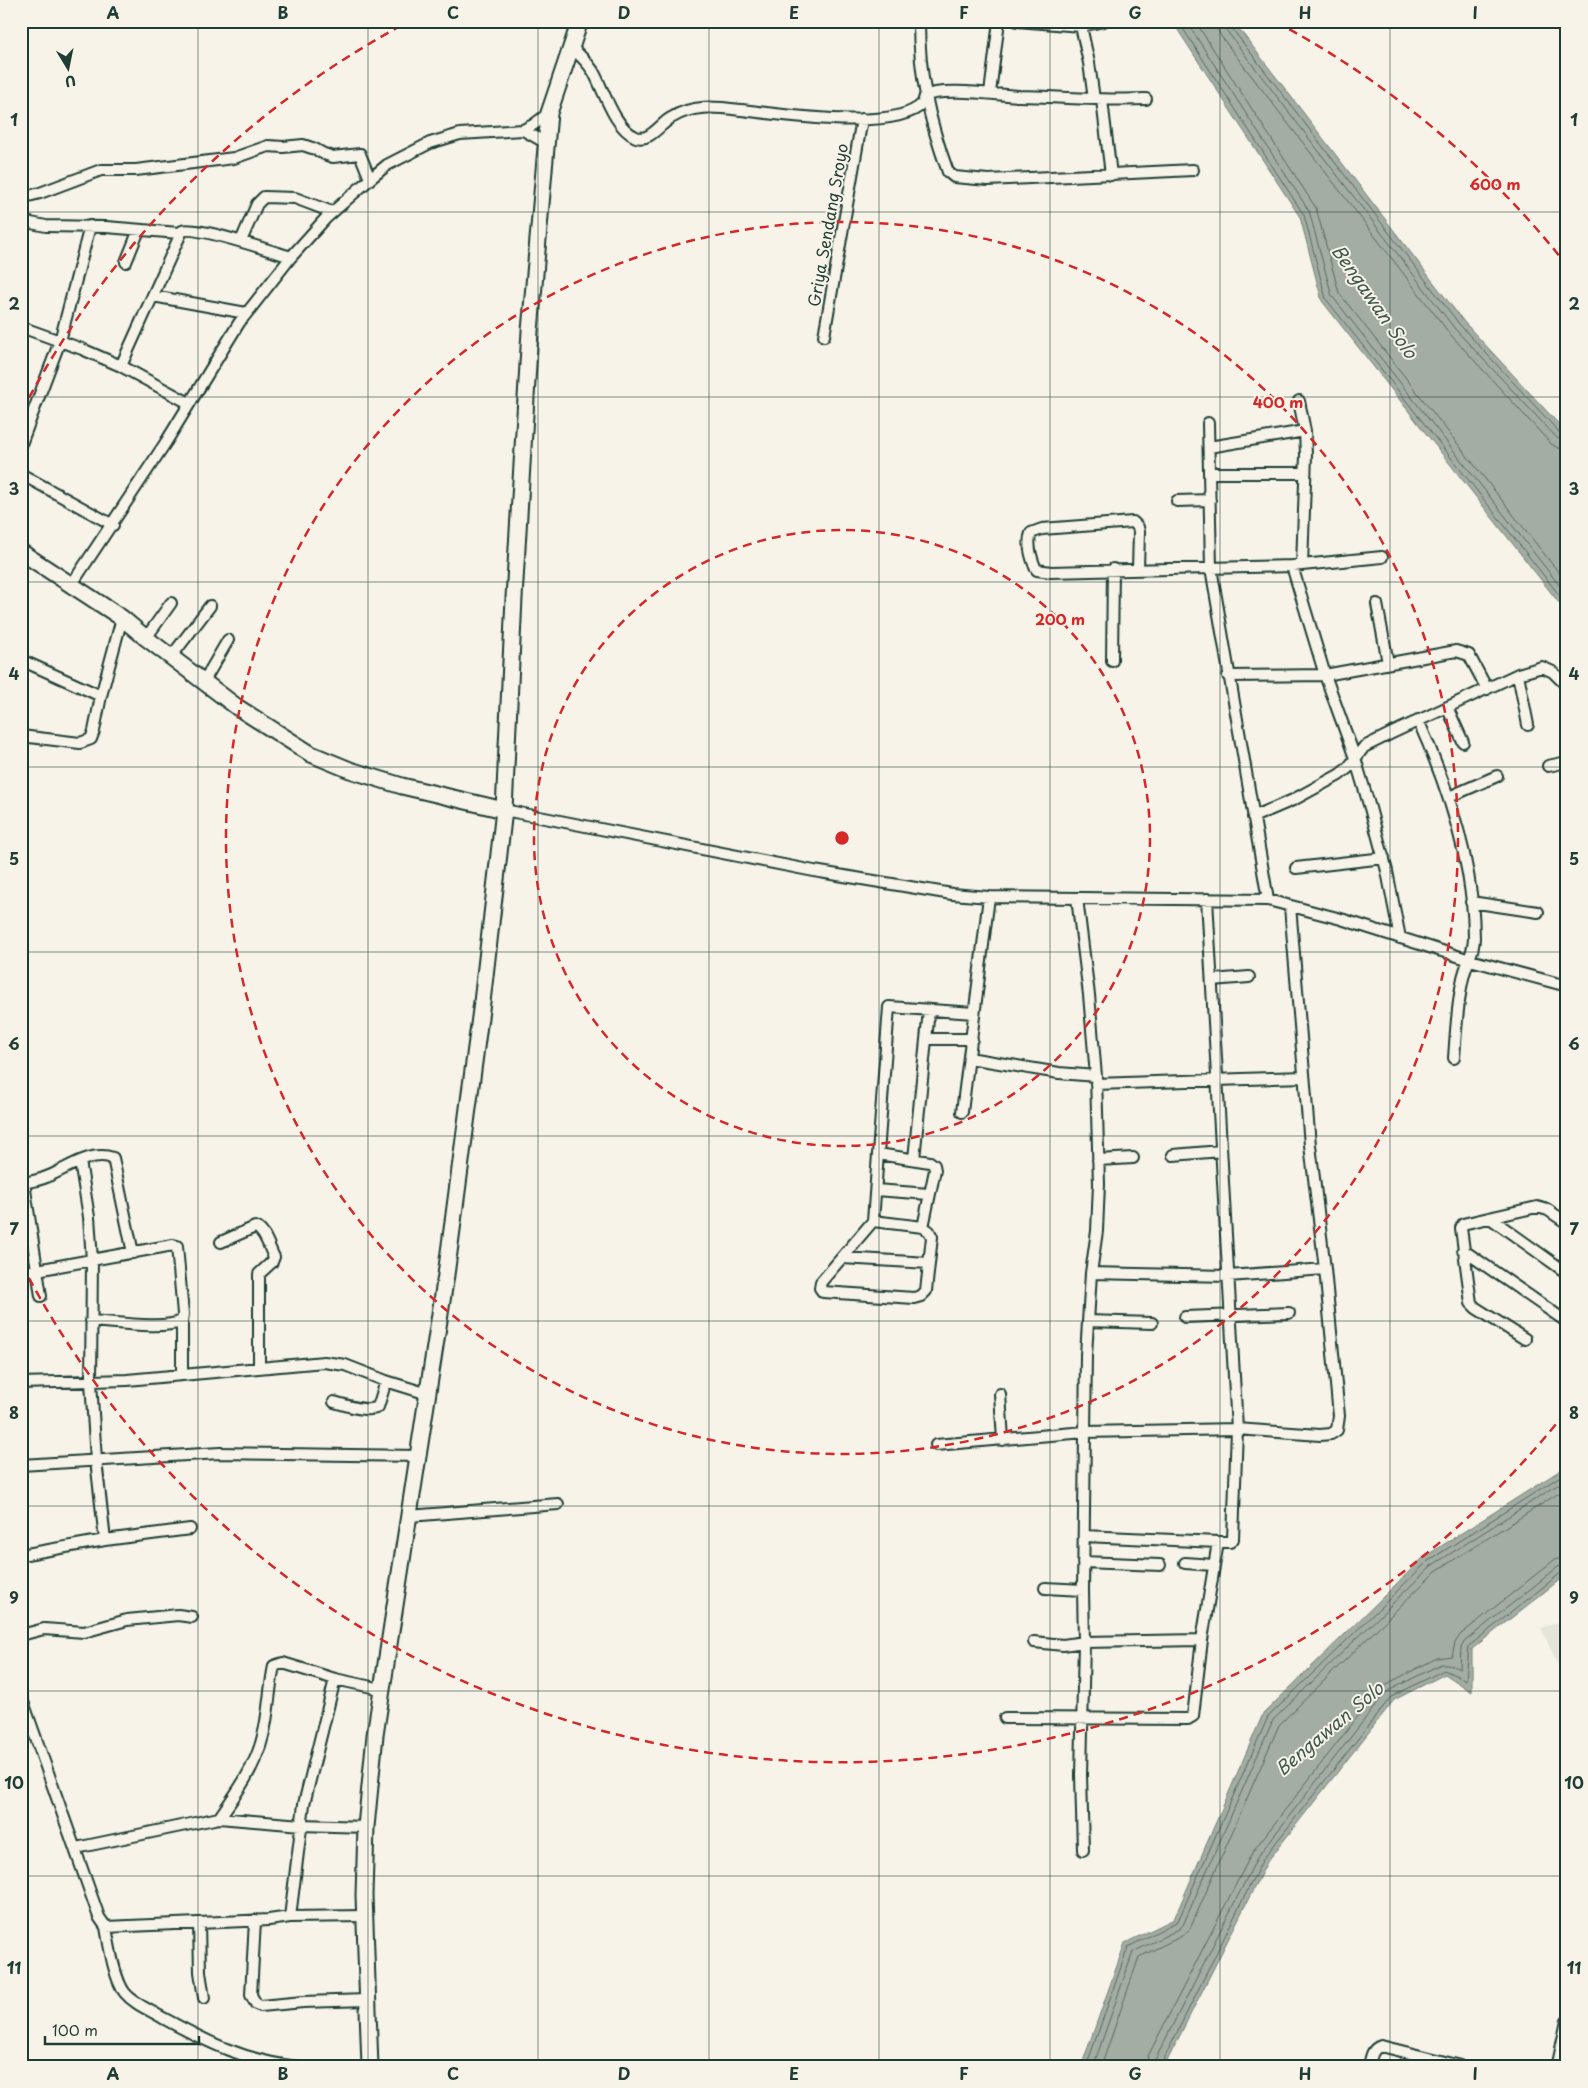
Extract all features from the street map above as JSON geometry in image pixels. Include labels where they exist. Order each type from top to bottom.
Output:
[{"type":"street","points":[[370,2067],[364,1916],[366,1827],[381,1689],[419,1456],[461,1167],[504,810],[514,598],[530,331],[549,113],[580,21]]},
{"type":"street","points":[[920,21],[920,57],[924,96],[948,172],[954,177],[988,180],[1193,170]]},
{"type":"street","points":[[990,93],[999,21]]},
{"type":"street","points":[[1017,21],[1080,26],[1104,21]]},
{"type":"street","points":[[1080,26],[1098,100],[1111,175]]},
{"type":"street","points":[[572,48],[592,69],[618,121],[628,132],[638,138],[648,136],[670,118],[685,110],[706,107],[787,116],[862,119],[891,118],[919,108],[923,103],[924,96]]},
{"type":"street","points":[[924,96],[933,93],[990,93],[1098,100],[1146,99]]},
{"type":"street","points":[[72,584],[113,525],[246,313],[291,257],[332,212],[370,178],[402,157],[444,138],[460,134],[523,130],[549,113]]},
{"type":"street","name":"Griya Sendang Sroyo","points":[[824,336],[862,119]]},
{"type":"street","points":[[523,130],[546,143]]},
{"type":"street","points":[[21,198],[40,193],[101,170],[136,170],[234,158],[268,146],[303,145],[333,157],[360,154],[370,178]]},
{"type":"street","points":[[242,241],[257,204],[264,197],[295,198],[332,212]]},
{"type":"street","points":[[26,222],[46,226],[90,226],[180,233]]},
{"type":"street","points":[[21,444],[60,341],[90,226]]},
{"type":"street","points":[[121,366],[180,233],[186,229],[242,241],[291,257]]},
{"type":"street","points":[[126,262],[139,230]]},
{"type":"street","points":[[153,296],[246,313]]},
{"type":"street","points":[[21,327],[121,366],[190,403]]},
{"type":"street","points":[[1299,401],[1305,432],[1304,474],[1297,565],[1325,675],[1355,758],[1384,858],[1396,909],[1400,938]]},
{"type":"street","points":[[1208,424],[1210,446],[1210,568],[1268,900]]},
{"type":"street","points":[[1210,446],[1305,432]]},
{"type":"street","points":[[1209,473],[1304,474]]},
{"type":"street","points":[[21,474],[113,525]]},
{"type":"street","points":[[1177,500],[1210,500]]},
{"type":"street","points":[[1138,568],[1139,532],[1138,527],[1133,522],[1042,529],[1031,533],[1029,537],[1029,545],[1037,570],[1052,572],[1138,568],[1297,565],[1382,557]]},
{"type":"street","points":[[21,552],[122,618],[237,707],[311,754],[350,770],[396,784],[504,810],[814,871],[952,894],[989,897],[1268,900],[1341,919],[1470,960],[1567,986]]},
{"type":"street","points":[[1112,660],[1113,569]]},
{"type":"street","points":[[146,638],[171,603]]},
{"type":"street","points":[[1377,604],[1388,663]]},
{"type":"street","points":[[171,657],[210,606]]},
{"type":"street","points":[[21,736],[80,743],[88,741],[94,732],[101,696],[122,618]]},
{"type":"street","points":[[204,681],[228,640]]},
{"type":"street","points":[[1228,676],[1325,675],[1456,651],[1464,652],[1471,658],[1486,689]]},
{"type":"street","points":[[21,660],[101,696]]},
{"type":"street","points":[[1253,817],[1310,791],[1343,772],[1364,748],[1418,720],[1518,674],[1542,667],[1553,672],[1567,686]]},
{"type":"street","points":[[1518,674],[1528,725]]},
{"type":"street","points":[[1447,707],[1463,742]]},
{"type":"street","points":[[1418,720],[1449,797],[1467,868],[1471,902],[1474,939],[1470,960],[1463,976],[1454,1058]]},
{"type":"street","points":[[1548,766],[1567,762]]},
{"type":"street","points":[[1449,797],[1497,776]]},
{"type":"street","points":[[1296,868],[1384,858]]},
{"type":"street","points":[[962,1112],[989,897]]},
{"type":"street","points":[[1077,898],[1087,977],[1096,1080],[1098,1160],[1097,1231],[1091,1273],[1086,1355],[1081,1775],[1084,1850]]},
{"type":"street","points":[[1084,1536],[1218,1542],[1230,1542],[1232,1539],[1237,1429],[1207,899]]},
{"type":"street","points":[[1471,902],[1538,912]]},
{"type":"street","points":[[936,1445],[1085,1432],[1237,1429],[1320,1435],[1332,1434],[1337,1430],[1339,1416],[1304,1077],[1290,906]]},
{"type":"street","points":[[1212,980],[1249,978]]},
{"type":"street","points":[[873,1221],[923,1227],[929,1231],[932,1237],[926,1291],[921,1296],[914,1298],[823,1292],[820,1288],[821,1282],[873,1221],[889,1007],[974,1014]]},
{"type":"street","points":[[914,1159],[929,1010]]},
{"type":"street","points":[[926,1039],[972,1039]]},
{"type":"street","points":[[969,1058],[1096,1080],[1304,1077]]},
{"type":"street","points":[[1173,1155],[1221,1151]]},
{"type":"street","points":[[878,1154],[930,1162],[934,1165],[935,1170],[923,1227]]},
{"type":"street","points":[[41,1296],[23,1183],[47,1177],[80,1161],[102,1156],[111,1157],[114,1160],[133,1253]]},
{"type":"street","points":[[1098,1160],[1133,1158]]},
{"type":"street","points":[[80,1161],[89,1217],[92,1260],[91,1382],[96,1460],[105,1540]]},
{"type":"street","points":[[876,1190],[929,1194]]},
{"type":"street","points":[[1525,1339],[1471,1303],[1463,1250],[1462,1224],[1542,1208],[1567,1223]]},
{"type":"street","points":[[1490,1218],[1567,1273]]},
{"type":"street","points":[[220,1242],[258,1228],[262,1232],[274,1257],[272,1262],[259,1274],[259,1368]]},
{"type":"street","points":[[21,1273],[173,1245],[177,1246],[179,1253],[182,1321],[182,1374]]},
{"type":"street","points":[[1463,1250],[1567,1322]]},
{"type":"street","points":[[842,1258],[929,1263]]},
{"type":"street","points":[[1091,1273],[1228,1276],[1325,1269]]},
{"type":"street","points":[[1185,1317],[1289,1313]]},
{"type":"street","points":[[91,1321],[151,1325],[182,1321]]},
{"type":"street","points":[[1088,1322],[1152,1323]]},
{"type":"street","points":[[21,1383],[91,1382],[324,1362],[356,1369],[386,1382],[428,1394]]},
{"type":"street","points":[[334,1402],[376,1409],[386,1382]]},
{"type":"street","points":[[1000,1394],[1002,1440]]},
{"type":"street","points":[[21,1465],[220,1453],[419,1456]]},
{"type":"street","points":[[409,1516],[558,1504]]},
{"type":"street","points":[[21,1555],[105,1540],[190,1530]]},
{"type":"street","points":[[1005,1718],[1191,1718],[1194,1714],[1202,1640],[1218,1542]]},
{"type":"street","points":[[1083,1562],[1160,1565]]},
{"type":"street","points":[[1185,1563],[1214,1565]]},
{"type":"street","points":[[1045,1588],[1083,1590]]},
{"type":"street","points":[[21,1635],[44,1629],[84,1632],[127,1620],[178,1616],[192,1617]]},
{"type":"street","points":[[1034,1642],[1063,1644],[1202,1640]]},
{"type":"street","points":[[219,1818],[246,1776],[260,1746],[266,1722],[274,1666],[283,1663],[335,1680],[381,1689]]},
{"type":"street","points":[[290,1917],[304,1804],[335,1680]]},
{"type":"street","points":[[21,1696],[76,1848],[99,1918],[106,1927],[120,1984],[131,1999],[192,2034],[237,2054],[266,2063],[298,2067]]},
{"type":"street","points":[[76,1848],[219,1818],[301,1825],[366,1827]]},
{"type":"street","points":[[106,1927],[290,1917],[364,1916]]},
{"type":"street","points":[[254,1920],[251,1995],[256,2004],[261,2006],[303,2002],[367,2000]]},
{"type":"street","points":[[199,1923],[200,1972],[204,1998]]},
{"type":"street","points":[[1557,2067],[1567,2021]]},
{"type":"street","points":[[1369,2067],[1371,2054],[1375,2048],[1381,2046],[1441,2064],[1464,2067]]},
{"type":"shaded area","points":[[1567,1617],[1567,1685],[1541,1628],[1562,1621]]},
{"type":"water","name":"Bengawan Solo","points":[[1172,21],[1233,21],[1464,322],[1567,433],[1567,613],[1322,301],[1300,217]]},
{"type":"water","name":"Bengawan Solo","points":[[1567,1466],[1567,1574],[1472,1649],[1472,1692],[1445,1674],[1394,1700],[1267,1862],[1164,2067],[1081,2067],[1125,1943],[1174,1919],[1263,1714],[1424,1557]]}]
